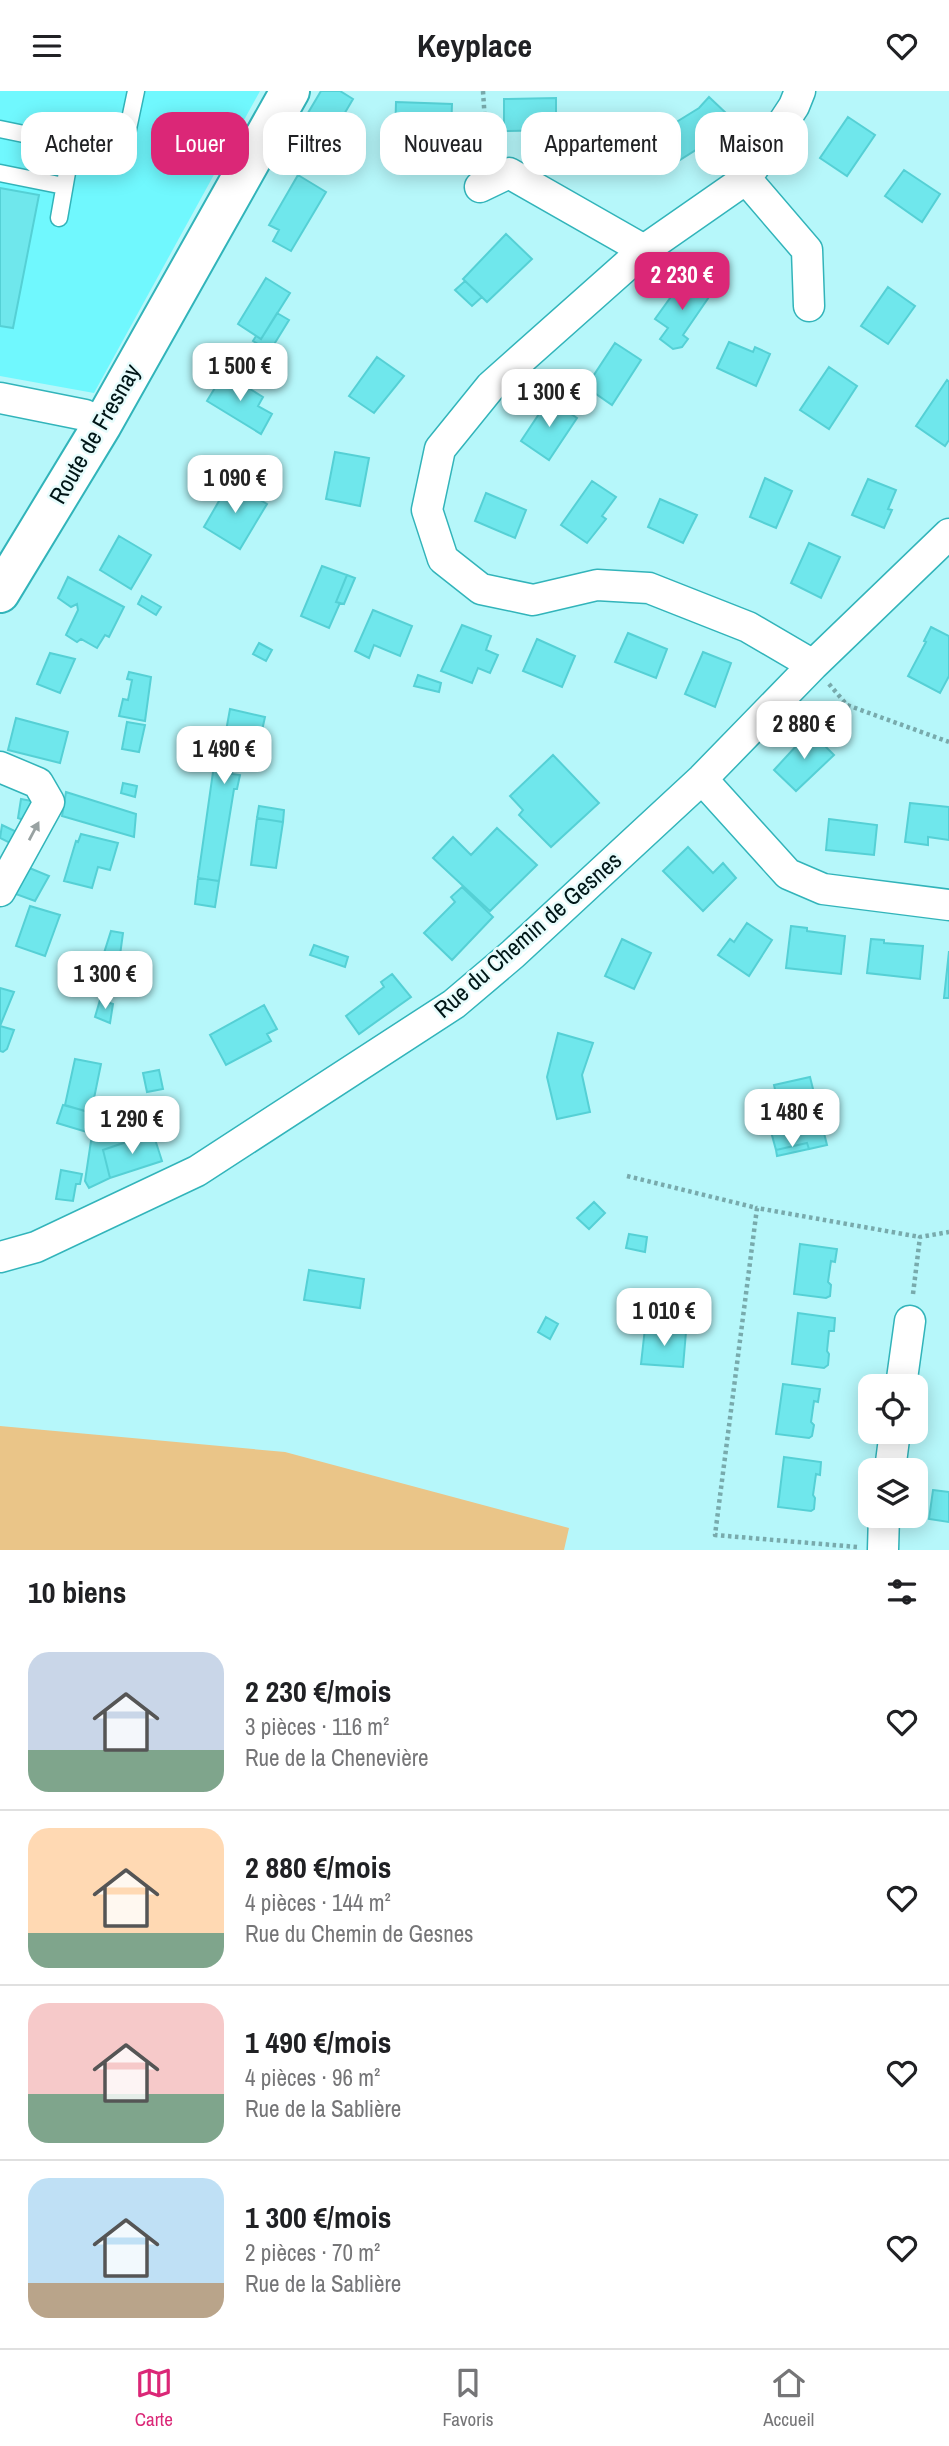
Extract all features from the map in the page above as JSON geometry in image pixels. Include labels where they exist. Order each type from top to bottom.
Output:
[{"type":"street","name":"Route de Fresnay","points":[[0,593],[102,425],[290,91]]},
{"type":"street","points":[[800,91],[794,106],[746,179],[644,250],[491,386],[440,449],[427,510],[443,559],[481,589],[533,600],[597,585],[649,588],[748,627],[813,665]]},
{"type":"street","points":[[481,187],[509,173],[644,250]]},
{"type":"street","points":[[746,179],[807,250],[809,306]]},
{"type":"street","points":[[0,398],[85,415],[102,425]]},
{"type":"street","name":"Rue du Chemin de Gesnes","points":[[0,1257],[36,1247],[197,1171],[454,1004],[513,954],[702,779],[813,665],[949,534]]},
{"type":"street","points":[[0,767],[38,783],[49,802],[0,891]]},
{"type":"street","points":[[702,779],[788,874],[823,889],[949,905]]},
{"type":"street","points":[[903,1374],[910,1321]]},
{"type":"street","points":[[883,1550],[884,1528]]},
{"type":"lane","points":[[132,112],[136,91]]},
{"type":"lane","points":[[0,129],[21,133]]},
{"type":"lane","points":[[0,173],[64,185]]},
{"type":"lane","points":[[59,218],[66,175]]},
{"type":"path","points":[[483,91],[487,153],[509,173]]},
{"type":"path","points":[[813,665],[847,705],[949,742]]},
{"type":"path","points":[[627,1177],[757,1208],[920,1237],[949,1232]]},
{"type":"path","points":[[757,1208],[715,1535],[883,1550]]},
{"type":"path","points":[[910,1321],[920,1237]]},
{"type":"shaded area","points":[[0,91],[260,91],[248,112],[151,112],[151,175],[214,175],[94,393],[0,376]]},
{"type":"shaded area","points":[[0,1426],[285,1452],[569,1528],[564,1550],[0,1550]]},
{"type":"building","points":[[321,91],[340,91],[353,99],[345,112],[309,112]]},
{"type":"building","points":[[709,97],[725,112],[695,112],[695,150],[681,159],[681,119],[699,108]]},
{"type":"building","points":[[556,98],[556,112],[521,112],[521,131],[507,131],[504,99]]},
{"type":"building","points":[[396,102],[452,104],[452,112],[396,112]]},
{"type":"building","points":[[848,117],[875,135],[847,176],[820,158]]},
{"type":"building","points":[[904,170],[940,194],[922,222],[885,196]]},
{"type":"building","points":[[298,175],[326,192],[291,251],[273,241],[279,230],[269,225]]},
{"type":"building","points":[[0,188],[39,195],[13,328],[0,326]]},
{"type":"building","points":[[506,234],[532,259],[487,302],[463,279]]},
{"type":"building","points":[[686,276],[711,294],[683,335],[688,339],[682,347],[673,349],[660,339],[668,328],[655,319]]},
{"type":"building","points":[[266,278],[290,293],[261,339],[238,324]]},
{"type":"building","points":[[465,281],[482,297],[472,306],[455,290]]},
{"type":"building","points":[[888,287],[915,306],[888,344],[861,326]]},
{"type":"building","points":[[277,313],[289,320],[270,351],[253,341],[256,336],[261,339]]},
{"type":"building","points":[[729,342],[753,352],[755,347],[770,354],[756,386],[717,368]]},
{"type":"building","points":[[615,343],[641,360],[612,405],[586,387]]},
{"type":"building","points":[[377,357],[404,376],[374,413],[349,396]]},
{"type":"building","points":[[829,367],[857,386],[829,429],[800,410]]},
{"type":"building","points":[[224,373],[263,397],[258,406],[272,414],[261,434],[207,401]]},
{"type":"building","points":[[947,380],[949,440],[945,446],[916,426]]},
{"type":"building","points":[[549,399],[577,418],[549,460],[521,441]]},
{"type":"building","points":[[335,452],[369,458],[360,506],[326,499]]},
{"type":"building","points":[[765,478],[792,491],[776,528],[750,517]]},
{"type":"building","points":[[868,479],[896,490],[888,509],[892,510],[884,528],[852,515]]},
{"type":"building","points":[[592,481],[616,497],[602,516],[606,519],[587,543],[561,525]]},
{"type":"building","points":[[230,482],[267,504],[240,549],[204,527]]},
{"type":"building","points":[[486,493],[526,510],[515,538],[475,521]]},
{"type":"building","points":[[660,499],[697,515],[683,543],[648,527]]},
{"type":"building","points":[[119,536],[151,555],[131,589],[100,570]]},
{"type":"building","points":[[809,543],[840,557],[821,598],[791,583]]},
{"type":"building","points":[[322,566],[347,575],[336,602],[340,603],[329,628],[301,616]]},
{"type":"building","points":[[347,575],[355,578],[344,604],[336,602]]},
{"type":"building","points":[[68,577],[124,607],[109,637],[105,635],[97,648],[81,639],[77,642],[66,635],[78,610],[77,604],[71,607],[58,598]]},
{"type":"building","points":[[142,596],[161,607],[156,615],[138,604]]},
{"type":"building","points":[[373,610],[412,626],[400,656],[374,645],[369,658],[355,651]]},
{"type":"building","points":[[462,625],[491,636],[486,650],[498,655],[490,673],[478,668],[472,683],[441,671]]},
{"type":"building","points":[[931,627],[949,636],[949,676],[940,693],[908,676]]},
{"type":"building","points":[[628,633],[667,649],[656,678],[615,662]]},
{"type":"building","points":[[537,639],[575,656],[562,687],[523,671]]},
{"type":"building","points":[[259,643],[272,650],[266,661],[253,654]]},
{"type":"building","points":[[703,652],[731,663],[715,707],[685,694]]},
{"type":"building","points":[[50,653],[75,659],[60,693],[37,684]]},
{"type":"building","points":[[129,672],[151,677],[145,721],[119,716],[123,699],[128,700],[132,680],[127,679]]},
{"type":"building","points":[[418,675],[441,683],[439,692],[414,686]]},
{"type":"building","points":[[230,709],[265,717],[259,744],[238,739],[232,774],[240,775],[237,789],[234,789],[219,881],[198,878],[214,765],[204,763],[209,728],[226,731]]},
{"type":"building","points":[[16,718],[68,732],[60,763],[8,750]]},
{"type":"building","points":[[127,722],[145,725],[139,752],[122,749]]},
{"type":"building","points":[[810,731],[834,755],[796,791],[774,770]]},
{"type":"building","points":[[553,755],[599,803],[551,847],[519,815],[523,810],[510,796]]},
{"type":"building","points":[[123,783],[137,786],[135,797],[121,793]]},
{"type":"building","points":[[66,792],[136,814],[134,837],[62,816]]},
{"type":"building","points":[[21,799],[32,801],[29,822],[18,818]]},
{"type":"building","points":[[910,803],[949,807],[949,840],[928,837],[928,845],[905,842]]},
{"type":"building","points":[[259,806],[284,810],[283,822],[257,818]]},
{"type":"building","points":[[257,818],[283,822],[276,868],[251,865]]},
{"type":"building","points":[[829,819],[877,825],[874,855],[826,850]]},
{"type":"building","points":[[2,825],[21,834],[16,846],[0,838]]},
{"type":"building","points":[[497,828],[537,865],[490,911],[433,858],[453,837],[471,855]]},
{"type":"building","points":[[81,834],[118,843],[110,870],[98,867],[92,888],[64,881],[76,841],[78,842]]},
{"type":"building","points":[[688,847],[713,873],[723,863],[736,878],[703,911],[663,871]]},
{"type":"building","points":[[27,867],[49,876],[35,901],[13,893]]},
{"type":"building","points":[[198,878],[219,881],[215,907],[195,904]]},
{"type":"building","points":[[462,887],[493,917],[452,960],[424,933],[455,902],[451,897]]},
{"type":"building","points":[[30,906],[60,915],[45,956],[16,946]]},
{"type":"building","points":[[747,923],[772,940],[749,976],[718,955],[730,939],[734,942]]},
{"type":"building","points":[[791,926],[845,936],[841,974],[786,968]]},
{"type":"building","points":[[111,931],[123,933],[115,992],[90,983],[93,973],[97,975]]},
{"type":"building","points":[[622,939],[651,953],[634,989],[605,976]]},
{"type":"building","points":[[871,939],[884,940],[884,943],[923,946],[920,979],[867,973]]},
{"type":"building","points":[[314,945],[348,957],[345,967],[310,955]]},
{"type":"building","points":[[949,951],[949,998],[944,998]]},
{"type":"building","points":[[392,974],[411,997],[359,1034],[346,1016],[384,987],[381,982]]},
{"type":"building","points":[[0,988],[14,992],[0,1026]]},
{"type":"building","points":[[100,1000],[113,1004],[110,1023],[95,1017]]},
{"type":"building","points":[[264,1005],[277,1029],[267,1034],[271,1041],[226,1065],[210,1035]]},
{"type":"building","points":[[0,1026],[14,1030],[7,1049],[3,1052],[0,1051]]},
{"type":"building","points":[[558,1033],[593,1043],[582,1075],[590,1112],[557,1119],[547,1077]]},
{"type":"building","points":[[75,1059],[101,1064],[91,1113],[65,1105]]},
{"type":"building","points":[[159,1070],[163,1089],[147,1092],[143,1073]]},
{"type":"building","points":[[810,1077],[827,1145],[809,1149],[807,1143],[776,1150],[770,1128],[783,1125],[774,1085]]},
{"type":"building","points":[[165,1098],[166,1108],[151,1111],[150,1101]]},
{"type":"building","points":[[63,1105],[93,1113],[90,1133],[57,1123]]},
{"type":"building","points":[[128,1127],[132,1140],[103,1150],[110,1178],[89,1188],[85,1181],[91,1141],[105,1134],[104,1131]]},
{"type":"building","points":[[153,1133],[162,1161],[110,1178],[103,1150]]},
{"type":"building","points":[[807,1143],[809,1149],[777,1156],[776,1150]]},
{"type":"building","points":[[61,1170],[82,1174],[80,1184],[76,1184],[73,1201],[56,1199]]},
{"type":"building","points":[[594,1202],[605,1213],[589,1229],[577,1218]]},
{"type":"building","points":[[629,1234],[647,1237],[645,1252],[626,1248]]},
{"type":"building","points":[[800,1244],[837,1249],[835,1262],[831,1261],[828,1282],[831,1285],[830,1296],[826,1298],[794,1294]]},
{"type":"building","points":[[309,1270],[364,1279],[360,1308],[304,1300]]},
{"type":"building","points":[[798,1313],[835,1318],[834,1331],[829,1331],[828,1365],[824,1368],[792,1364]]},
{"type":"building","points":[[546,1317],[558,1324],[550,1339],[538,1332]]},
{"type":"building","points":[[645,1328],[686,1332],[683,1367],[641,1364]]},
{"type":"building","points":[[783,1384],[820,1389],[818,1402],[814,1401],[811,1422],[814,1425],[809,1438],[776,1434]]},
{"type":"building","points":[[784,1457],[821,1462],[820,1475],[816,1474],[814,1509],[811,1511],[778,1507]]},
{"type":"building","points":[[933,1490],[949,1492],[949,1522],[929,1519]]}]
